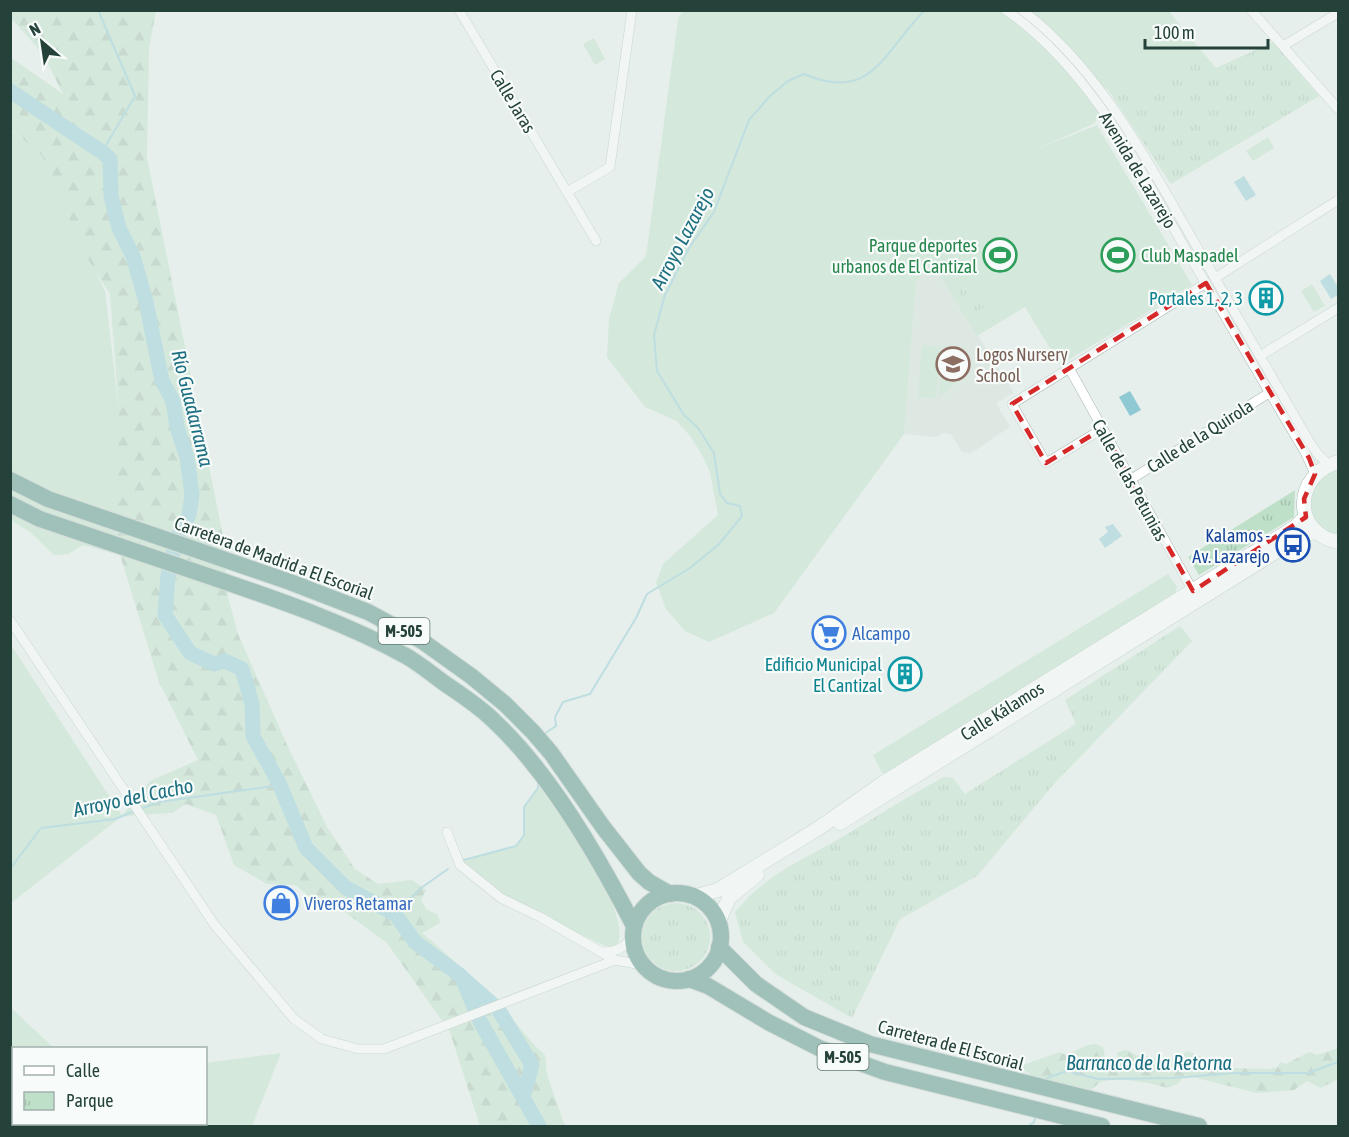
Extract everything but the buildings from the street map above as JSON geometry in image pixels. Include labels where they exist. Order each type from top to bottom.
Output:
[{"type":"highway","name":"Carretera de Madrid a El Escorial","points":[[10,480],[48,499],[290,582],[368,612],[422,641],[505,704],[551,753],[603,827],[639,873],[649,882],[670,894]]},
{"type":"highway","name":"Carretera de Madrid a El Escorial","points":[[10,504],[40,519],[283,602],[361,633],[408,657],[461,694],[493,720],[543,776],[606,873],[634,932]]},
{"type":"highway","points":[[634,932],[639,915],[647,905],[670,894]]},
{"type":"highway","name":"M-505","points":[[670,894],[693,897]]},
{"type":"highway","points":[[689,979],[708,968],[715,958],[720,934],[718,922],[712,912],[704,903],[693,897]]},
{"type":"highway","name":"M-505","points":[[634,932],[637,956],[642,965],[651,973],[662,979],[674,981],[689,979],[708,986],[768,1022],[819,1048],[885,1072],[1102,1126]]},
{"type":"highway","name":"Carretera de El Escorial","points":[[719,947],[756,984],[804,1017],[870,1044],[1199,1126]]},
{"type":"main road","points":[[1334,464],[1315,474],[1304,499],[1306,517],[1316,531],[1323,537],[1338,542]]},
{"type":"main road","name":"Calle Kálamos","points":[[693,897],[718,890],[819,828],[883,783],[1295,527],[1306,517]]},
{"type":"main road","name":"Calle Kálamos","points":[[718,922],[729,898],[753,877],[1301,536],[1316,531]]},
{"type":"street","name":"Calle Jaras","points":[[459,10],[596,241]]},
{"type":"street","points":[[567,192],[610,167],[632,10]]},
{"type":"street","name":"Avenida de Lazarejo","points":[[1006,10],[1039,35],[1087,81],[1156,177],[1317,453],[1334,464]]},
{"type":"street","name":"Avenida de Lazarejo","points":[[1022,10],[1045,28],[1067,50],[1087,81],[1305,452],[1315,474]]},
{"type":"street","points":[[1251,10],[1337,104]]},
{"type":"street","points":[[1283,46],[1338,13]]},
{"type":"street","points":[[1215,278],[1338,200]]},
{"type":"street","points":[[1102,429],[1046,463],[1012,404],[1206,283]]},
{"type":"street","points":[[1260,356],[1338,308]]},
{"type":"street","name":"Calle de las Petunias","points":[[1069,368],[1193,591]]},
{"type":"street","name":"Calle de la Quirola","points":[[1130,480],[1269,393]]},
{"type":"street","points":[[10,620],[214,924],[294,1019],[322,1039],[358,1049],[384,1050],[615,960]]},
{"type":"street","points":[[447,832],[460,865],[501,898],[540,917],[615,960],[642,965]]},
{"type":"street","points":[[600,952],[615,952],[624,947],[634,932]]},
{"type":"highlighted area","points":[[1206,283],[1309,458],[1315,474],[1304,499],[1306,517],[1193,591],[1102,429],[1046,463],[1012,404]]},
{"type":"shaded area","name":"Logos Nursery School","points":[[933,264],[1014,393],[996,403],[1010,427],[970,454],[962,452],[951,434],[944,433],[936,437],[904,434],[916,283]]},
{"type":"green space","points":[[1168,10],[1186,33],[1182,36],[1184,51],[1168,84],[1138,90],[1107,87],[1095,123],[1035,150],[1097,125],[1192,285],[1060,365],[1025,307],[977,336],[932,263],[916,283],[904,434],[774,613],[709,642],[685,631],[666,609],[656,583],[663,564],[718,515],[710,472],[690,436],[677,421],[645,407],[607,357],[609,319],[619,283],[646,256],[678,19],[683,11]]},
{"type":"green space","points":[[11,11],[156,11],[149,48],[147,158],[222,531],[228,597],[238,634],[288,747],[327,827],[355,869],[378,884],[412,880],[426,890],[421,900],[426,909],[438,915],[440,923],[422,933],[480,986],[545,1055],[547,1075],[565,1126],[480,1126],[450,1032],[387,943],[338,907],[318,905],[296,885],[267,884],[234,865],[216,815],[186,804],[172,813],[122,816],[150,781],[198,760],[159,682],[120,555],[110,469],[119,411],[110,294],[86,256],[42,156],[11,129],[10,57],[63,94],[43,54],[11,18]]},
{"type":"green space","points":[[1186,33],[1216,68],[1273,42],[1319,96],[1171,184],[1106,87],[1138,90],[1168,83],[1184,51],[1182,35]]},
{"type":"green space","points":[[594,38],[605,59],[595,65],[583,44]]},
{"type":"green space","points":[[10,129],[42,156],[105,291],[119,411],[110,469],[120,555],[83,545],[68,554],[54,555],[30,532],[11,520]]},
{"type":"green space","points":[[1268,137],[1274,148],[1253,161],[1246,151]]},
{"type":"green space","points":[[961,259],[979,287],[962,297],[945,269]]},
{"type":"green space","points":[[1312,284],[1325,306],[1314,312],[1301,291]]},
{"type":"green space","points":[[983,289],[991,303],[972,316],[963,302]]},
{"type":"green space","points":[[1000,301],[1007,313],[978,331],[971,318]]},
{"type":"green space","points":[[922,345],[940,347],[936,398],[918,397]]},
{"type":"green space","points":[[942,349],[957,375],[954,386],[939,397]]},
{"type":"green space","points":[[1338,467],[1338,538],[1328,535],[1310,517],[1309,497],[1316,481]]},
{"type":"green space","points":[[1295,490],[1294,517],[1199,575],[1188,557]]},
{"type":"green space","points":[[1168,574],[1177,587],[1175,593],[887,774],[882,773],[873,755]]},
{"type":"green space","points":[[1180,626],[1192,641],[1052,786],[977,876],[900,919],[852,1018],[777,975],[743,942],[735,912],[768,880],[944,777],[953,778],[965,794],[1076,724],[1065,700]]},
{"type":"green space","points":[[11,645],[122,816],[10,903]]},
{"type":"green space","points":[[538,788],[541,789],[578,842],[605,887],[619,929],[618,944],[612,947],[605,946],[499,896],[460,865],[464,860],[516,846],[524,835],[524,807]]},
{"type":"green space","points":[[683,903],[695,909],[704,918],[710,930],[708,950],[700,961],[683,971],[669,971],[652,961],[644,950],[642,930],[652,913],[663,905]]},
{"type":"green space","points":[[11,1008],[53,1047],[12,1047],[12,1125],[207,1125],[207,1063],[281,1053],[252,1126],[11,1126]]},
{"type":"green space","points":[[1095,1044],[1103,1047],[1105,1057],[1114,1067],[1119,1066],[1117,1053],[1125,1050],[1137,1056],[1141,1054],[1155,1058],[1177,1059],[1187,1051],[1222,1062],[1231,1068],[1269,1069],[1278,1067],[1280,1062],[1286,1064],[1309,1052],[1317,1055],[1338,1048],[1338,1079],[1321,1088],[1307,1081],[1294,1090],[1257,1093],[1185,1075],[1177,1084],[1167,1088],[1144,1082],[1108,1080],[1101,1082],[1090,1091],[1035,1078],[1020,1066],[1060,1052],[1066,1055]]},
{"type":"water","points":[[1244,176],[1256,195],[1246,201],[1234,182]]},
{"type":"water","points":[[1330,274],[1338,287],[1338,295],[1331,299],[1320,281]]},
{"type":"water","points":[[1130,391],[1141,410],[1130,416],[1119,397]]},
{"type":"water","points":[[1113,524],[1122,536],[1105,548],[1099,539],[1108,532],[1105,527]]},
{"type":"waterway","points":[[98,10],[135,96],[102,152]]},
{"type":"waterway","name":"Arroyo Lazarejo","points":[[544,734],[556,726],[555,717],[563,702],[590,694],[636,618],[647,594],[690,568],[719,544],[742,516],[740,506],[727,503],[720,494],[714,453],[698,428],[684,415],[657,371],[654,335],[665,295],[689,248],[714,212],[749,120],[770,96],[788,81],[804,74],[827,82],[846,82],[862,77],[887,56],[925,10]]},
{"type":"waterway","name":"Río Guadarrama","points":[[10,91],[110,159],[111,196],[119,228],[133,256],[146,302],[162,381],[173,401],[177,427],[187,458],[192,494],[189,515],[176,540],[168,576],[165,615],[190,653],[214,664],[225,661],[242,669],[252,704],[253,736],[280,785],[306,848],[346,888],[395,914],[415,942],[461,976],[481,1023],[539,1126]]},
{"type":"waterway","name":"Arroyo Lazarejo","points":[[464,860],[516,846],[524,835],[524,807],[538,788],[538,781]]},
{"type":"waterway","name":"Arroyo del Cacho","points":[[140,809],[159,802],[280,785]]},
{"type":"waterway","name":"Arroyo del Cacho","points":[[10,869],[41,828],[115,819],[135,811]]},
{"type":"waterway","points":[[395,914],[421,888],[448,869]]},
{"type":"waterway","name":"Río Guadarrama","points":[[464,979],[498,1009],[532,1065],[523,1097]]},
{"type":"waterway","name":"Barranco de la Retorna","points":[[1045,1082],[1047,1078],[1067,1071],[1098,1079],[1173,1078],[1234,1073],[1308,1073],[1338,1062]]},
{"type":"waterway","name":"Barranco de la Retorna","points":[[1029,1126],[1034,1122],[1036,1116]]},
{"type":"place","name":"Parque deportes urbanos de El Cantizal","points":[[1000,255]]},
{"type":"place","name":"Club Maspadel","points":[[1118,255]]},
{"type":"place","name":"Portales 1, 2, 3","points":[[1266,298]]},
{"type":"place","name":"Logos Nursery School","points":[[953,364]]},
{"type":"place","name":"Kalamos - Av. Lazarejo","points":[[1293,545]]},
{"type":"place","name":"Alcampo","points":[[829,633]]},
{"type":"place","name":"Edificio Municipal El Cantizal","points":[[905,674]]},
{"type":"place","name":"Viveros Retamar","points":[[281,903]]}]
